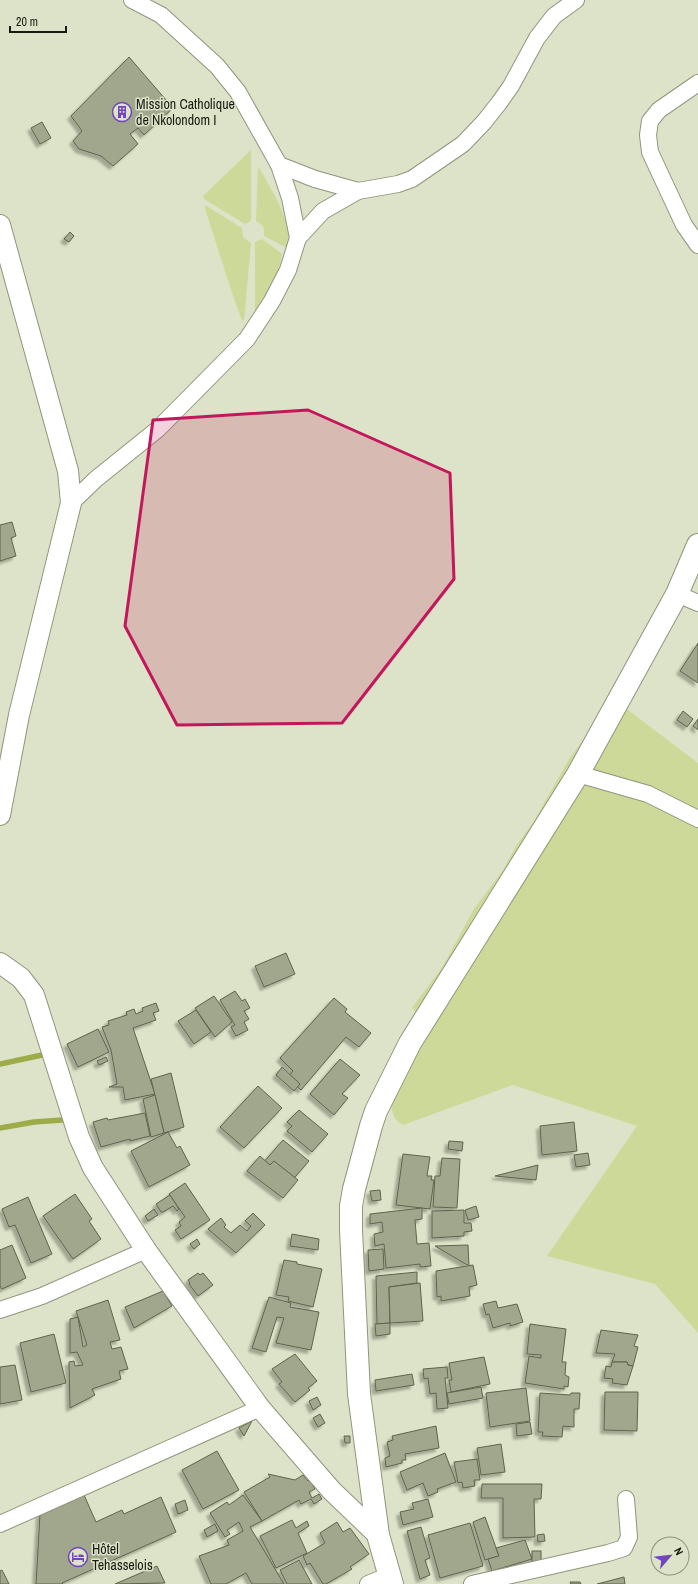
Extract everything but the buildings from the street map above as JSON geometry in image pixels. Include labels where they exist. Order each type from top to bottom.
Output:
[{"type":"main road","points":[[391,1579],[378,1535],[359,1394],[350,1230],[351,1206],[354,1189],[371,1126],[376,1112],[410,1043],[578,774],[677,594],[698,545]]},
{"type":"street","points":[[132,0],[161,15],[217,66],[238,92],[279,165],[290,198],[298,238]]},
{"type":"street","points":[[71,503],[92,483],[158,429],[247,338],[272,301],[282,282],[288,270],[298,238],[323,211],[358,192],[398,184],[412,179],[463,144],[484,122],[503,98],[537,38],[554,16],[576,0]]},
{"type":"street","points":[[698,83],[659,110],[650,121],[648,135],[650,152],[684,225],[698,245]]},
{"type":"street","points":[[279,165],[315,179],[358,192]]},
{"type":"street","points":[[0,225],[68,471],[71,503],[19,715],[0,815]]},
{"type":"street","points":[[677,594],[698,603]]},
{"type":"street","points":[[578,774],[648,794],[698,819]]},
{"type":"street","points":[[0,963],[22,978],[34,995],[78,1137],[85,1153],[93,1168],[146,1250],[260,1408],[332,1491],[378,1535]]},
{"type":"street","points":[[0,1310],[42,1296],[146,1250]]},
{"type":"street","points":[[0,1524],[260,1408]]},
{"type":"street","points":[[472,1584],[601,1555],[624,1548],[629,1537],[626,1499]]},
{"type":"street","points":[[368,1584],[391,1579]]},
{"type":"highlighted area","points":[[308,410],[450,473],[454,579],[342,723],[177,725],[125,626],[153,420]]},
{"type":"green space","points":[[251,150],[251,221],[245,224],[204,199],[203,196]]},
{"type":"green space","points":[[258,166],[284,216],[287,227],[287,248],[264,236],[263,226],[256,221]]},
{"type":"green space","points":[[205,205],[242,228],[243,237],[251,243],[244,321],[241,318],[232,292]]},
{"type":"green space","points":[[262,239],[282,254],[275,277],[255,311],[255,242]]},
{"type":"green space","points":[[611,697],[698,763],[698,1333],[655,1284],[547,1256],[637,1126],[513,1085],[403,1125],[394,1117],[391,1105],[428,1024],[412,1008],[443,966],[474,909],[503,870],[516,846],[534,821],[569,759],[591,729]]},
{"type":"waterway","points":[[0,1064],[42,1055]]},
{"type":"waterway","points":[[0,1128],[34,1122],[62,1120]]},
{"type":"place","name":"Mission Catholique de Nkolondom I","points":[[122,112]]},
{"type":"place","name":"Hôtel Tehasselois","points":[[78,1557]]}]
